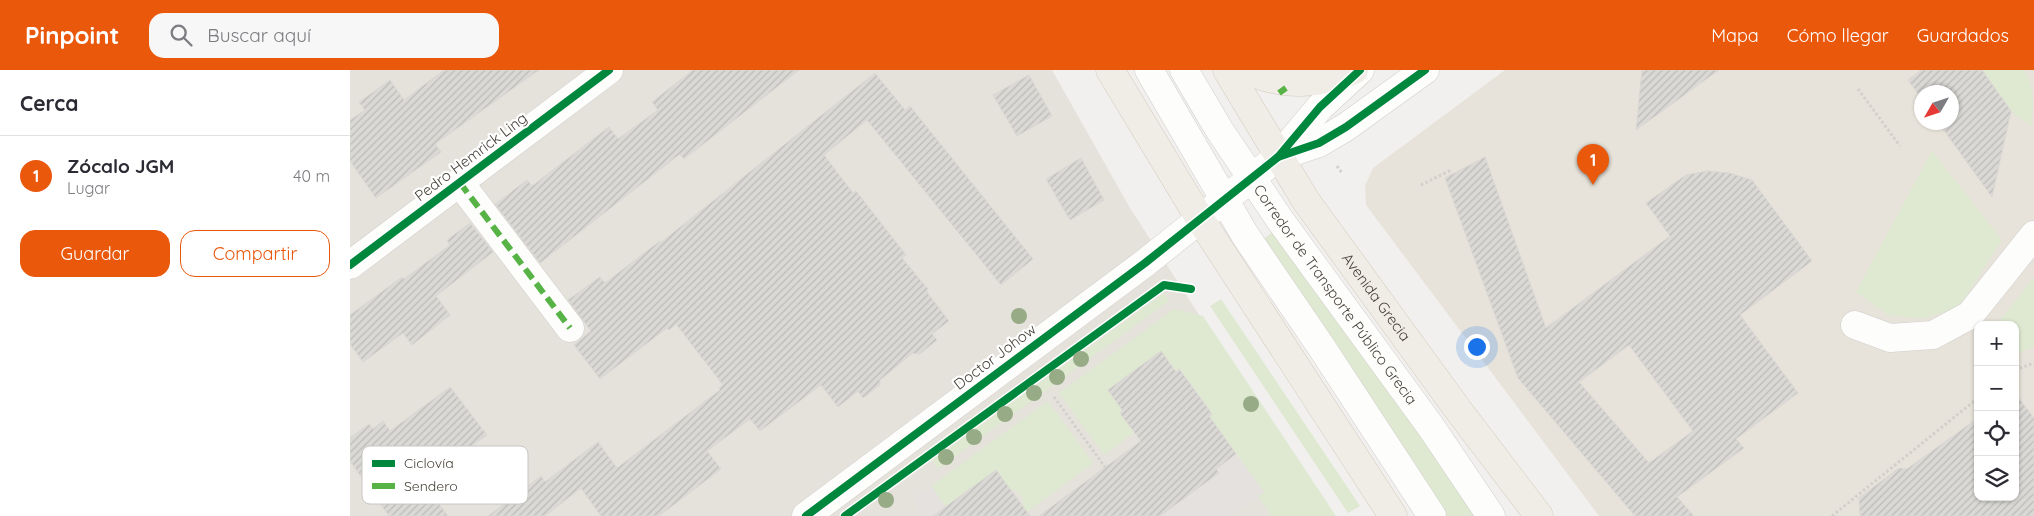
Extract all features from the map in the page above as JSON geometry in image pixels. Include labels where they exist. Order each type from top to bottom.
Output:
[{"type":"main road","points":[[1110,70],[1200,219],[1393,516]]},
{"type":"main road","name":"Avenida Grecia","points":[[1227,70],[1278,157],[1334,240],[1459,411],[1539,516]]},
{"type":"main road","points":[[1248,70],[1286,82],[1313,82],[1340,76],[1354,70]]},
{"type":"street","name":"Pedro Hemrick Ling","points":[[350,265],[609,70]]},
{"type":"street","points":[[1149,70],[1224,200],[1432,516]]},
{"type":"street","name":"Corredor de Transporte Público Grecia","points":[[1184,70],[1220,131],[1251,178],[1431,427],[1491,516]]},
{"type":"street","points":[[1278,157],[1320,107],[1360,70]]},
{"type":"street","points":[[1278,157],[1319,143],[1346,127],[1425,70]]},
{"type":"street","name":"Doctor Johow","points":[[806,516],[1145,263],[1278,157]]},
{"type":"street","points":[[460,182],[570,328]]},
{"type":"street","points":[[1855,325],[1890,338],[1933,335],[1970,315],[2034,235]]},
{"type":"path","points":[[1858,89],[1900,146]]},
{"type":"path","points":[[1421,185],[1451,170]]},
{"type":"path","points":[[2019,369],[2034,363]]},
{"type":"path","points":[[1054,397],[1105,467]]},
{"type":"path","points":[[1832,516],[1974,401]]},
{"type":"shaded area","points":[[350,70],[1052,70],[1130,208],[1329,516],[350,516]]},
{"type":"shaded area","points":[[1505,70],[2034,70],[2034,516],[1599,516],[1366,205],[1365,186],[1373,168]]},
{"type":"shaded area","points":[[1236,454],[1264,492],[1231,516],[1160,516],[1218,473],[1216,469]]},
{"type":"shaded area","points":[[931,486],[952,516],[923,516],[912,500]]},
{"type":"green space","points":[[1982,70],[2025,70],[2032,97],[2031,126],[2011,111]]},
{"type":"green space","points":[[1932,151],[2002,240],[1958,308],[1922,319],[1888,315],[1856,292]]},
{"type":"green space","points":[[1276,230],[1476,516],[1445,516],[1262,240]]},
{"type":"green space","points":[[2034,277],[2034,347],[2019,352],[2019,321],[1999,321]]},
{"type":"green space","points":[[1164,293],[1169,301],[938,469],[932,460]]},
{"type":"green space","points":[[1221,299],[1360,506],[1348,513],[1210,306]]},
{"type":"green space","points":[[1174,309],[1203,316],[1336,516],[1272,516],[1258,496],[1264,492],[1209,416],[1212,413],[1180,369],[1176,372],[1161,351],[1120,413],[1129,425],[1138,430],[1104,455],[1059,393]]},
{"type":"green space","points":[[1048,401],[1093,463],[1027,512],[1021,504],[1024,501],[1015,489],[1012,491],[996,470],[946,507],[931,486]]},
{"type":"building","points":[[444,70],[539,70],[435,144],[441,152],[376,198],[350,161],[350,120],[365,110],[359,102],[390,80],[404,100]]},
{"type":"building","points":[[693,70],[799,70],[684,159],[680,154],[540,263],[495,204],[527,180],[532,186],[609,127],[618,139],[658,110],[652,102]]},
{"type":"building","points":[[1642,70],[1719,70],[1636,130]]},
{"type":"building","points":[[1921,70],[1982,70],[2011,111],[1992,197],[1944,130],[1959,130],[1959,85],[1914,85],[1914,88],[1908,80]]},
{"type":"building","points":[[875,73],[905,110],[910,106],[1033,259],[1001,285],[867,120],[824,155],[853,193],[856,191],[906,255],[902,258],[928,289],[926,291],[949,321],[932,334],[937,340],[920,354],[913,353],[880,380],[880,385],[863,398],[858,391],[838,407],[821,385],[760,431],[750,419],[707,451],[721,469],[659,516],[601,516],[581,488],[545,516],[488,516],[504,504],[528,504],[528,486],[541,476],[545,482],[598,442],[617,468],[720,390],[719,388],[723,385],[676,324],[669,330],[667,328],[600,379],[574,345],[591,331],[568,300],[600,277],[605,283],[660,241],[660,243]]},
{"type":"building","points":[[1029,75],[1052,116],[1017,136],[993,95]]},
{"type":"building","points":[[1485,157],[1546,328],[1670,236],[1646,203],[1686,175],[1708,171],[1729,173],[1752,180],[1812,261],[1740,315],[1798,393],[1736,439],[1744,448],[1677,497],[1694,516],[1635,516],[1518,378],[1445,178]],"holes":[[[1629,345],[1693,431],[1649,463],[1579,382]]]},
{"type":"building","points":[[1081,158],[1104,200],[1070,220],[1046,179]]},
{"type":"building","points":[[470,223],[493,252],[436,296],[450,315],[412,345],[403,333],[363,362],[350,344],[350,315],[450,245],[447,240]]},
{"type":"building","points":[[1161,351],[1176,372],[1179,369],[1212,414],[1209,416],[1236,454],[1216,469],[1219,473],[1160,516],[1039,516],[1141,441],[1120,413],[1123,411],[1108,390]]},
{"type":"building","points":[[450,387],[487,435],[472,446],[362,446],[362,478],[350,461],[350,438],[369,424],[373,429],[383,421],[390,431]]},
{"type":"building","points":[[2019,398],[2034,418],[2034,516],[1860,516],[1859,498],[1899,468],[1907,469],[1974,421],[1974,501],[2019,501]]},
{"type":"building","points":[[996,470],[1030,516],[933,516]]},
{"type":"building","points":[[380,504],[439,504],[448,516],[389,516]]},
{"type":"marked path","points":[[1279,93],[1286,88]]},
{"type":"marked path","points":[[460,183],[570,328]]},
{"type":"cycle path","points":[[350,265],[609,70]]},
{"type":"cycle path","points":[[806,516],[1145,263],[1278,157],[1320,107],[1360,70]]},
{"type":"cycle path","points":[[1278,157],[1319,143],[1346,127],[1425,70]]},
{"type":"cycle path","points":[[845,516],[1164,285],[1191,289]]},
{"type":"place","name":"Zócalo JGM","points":[[1593,185]]}]
